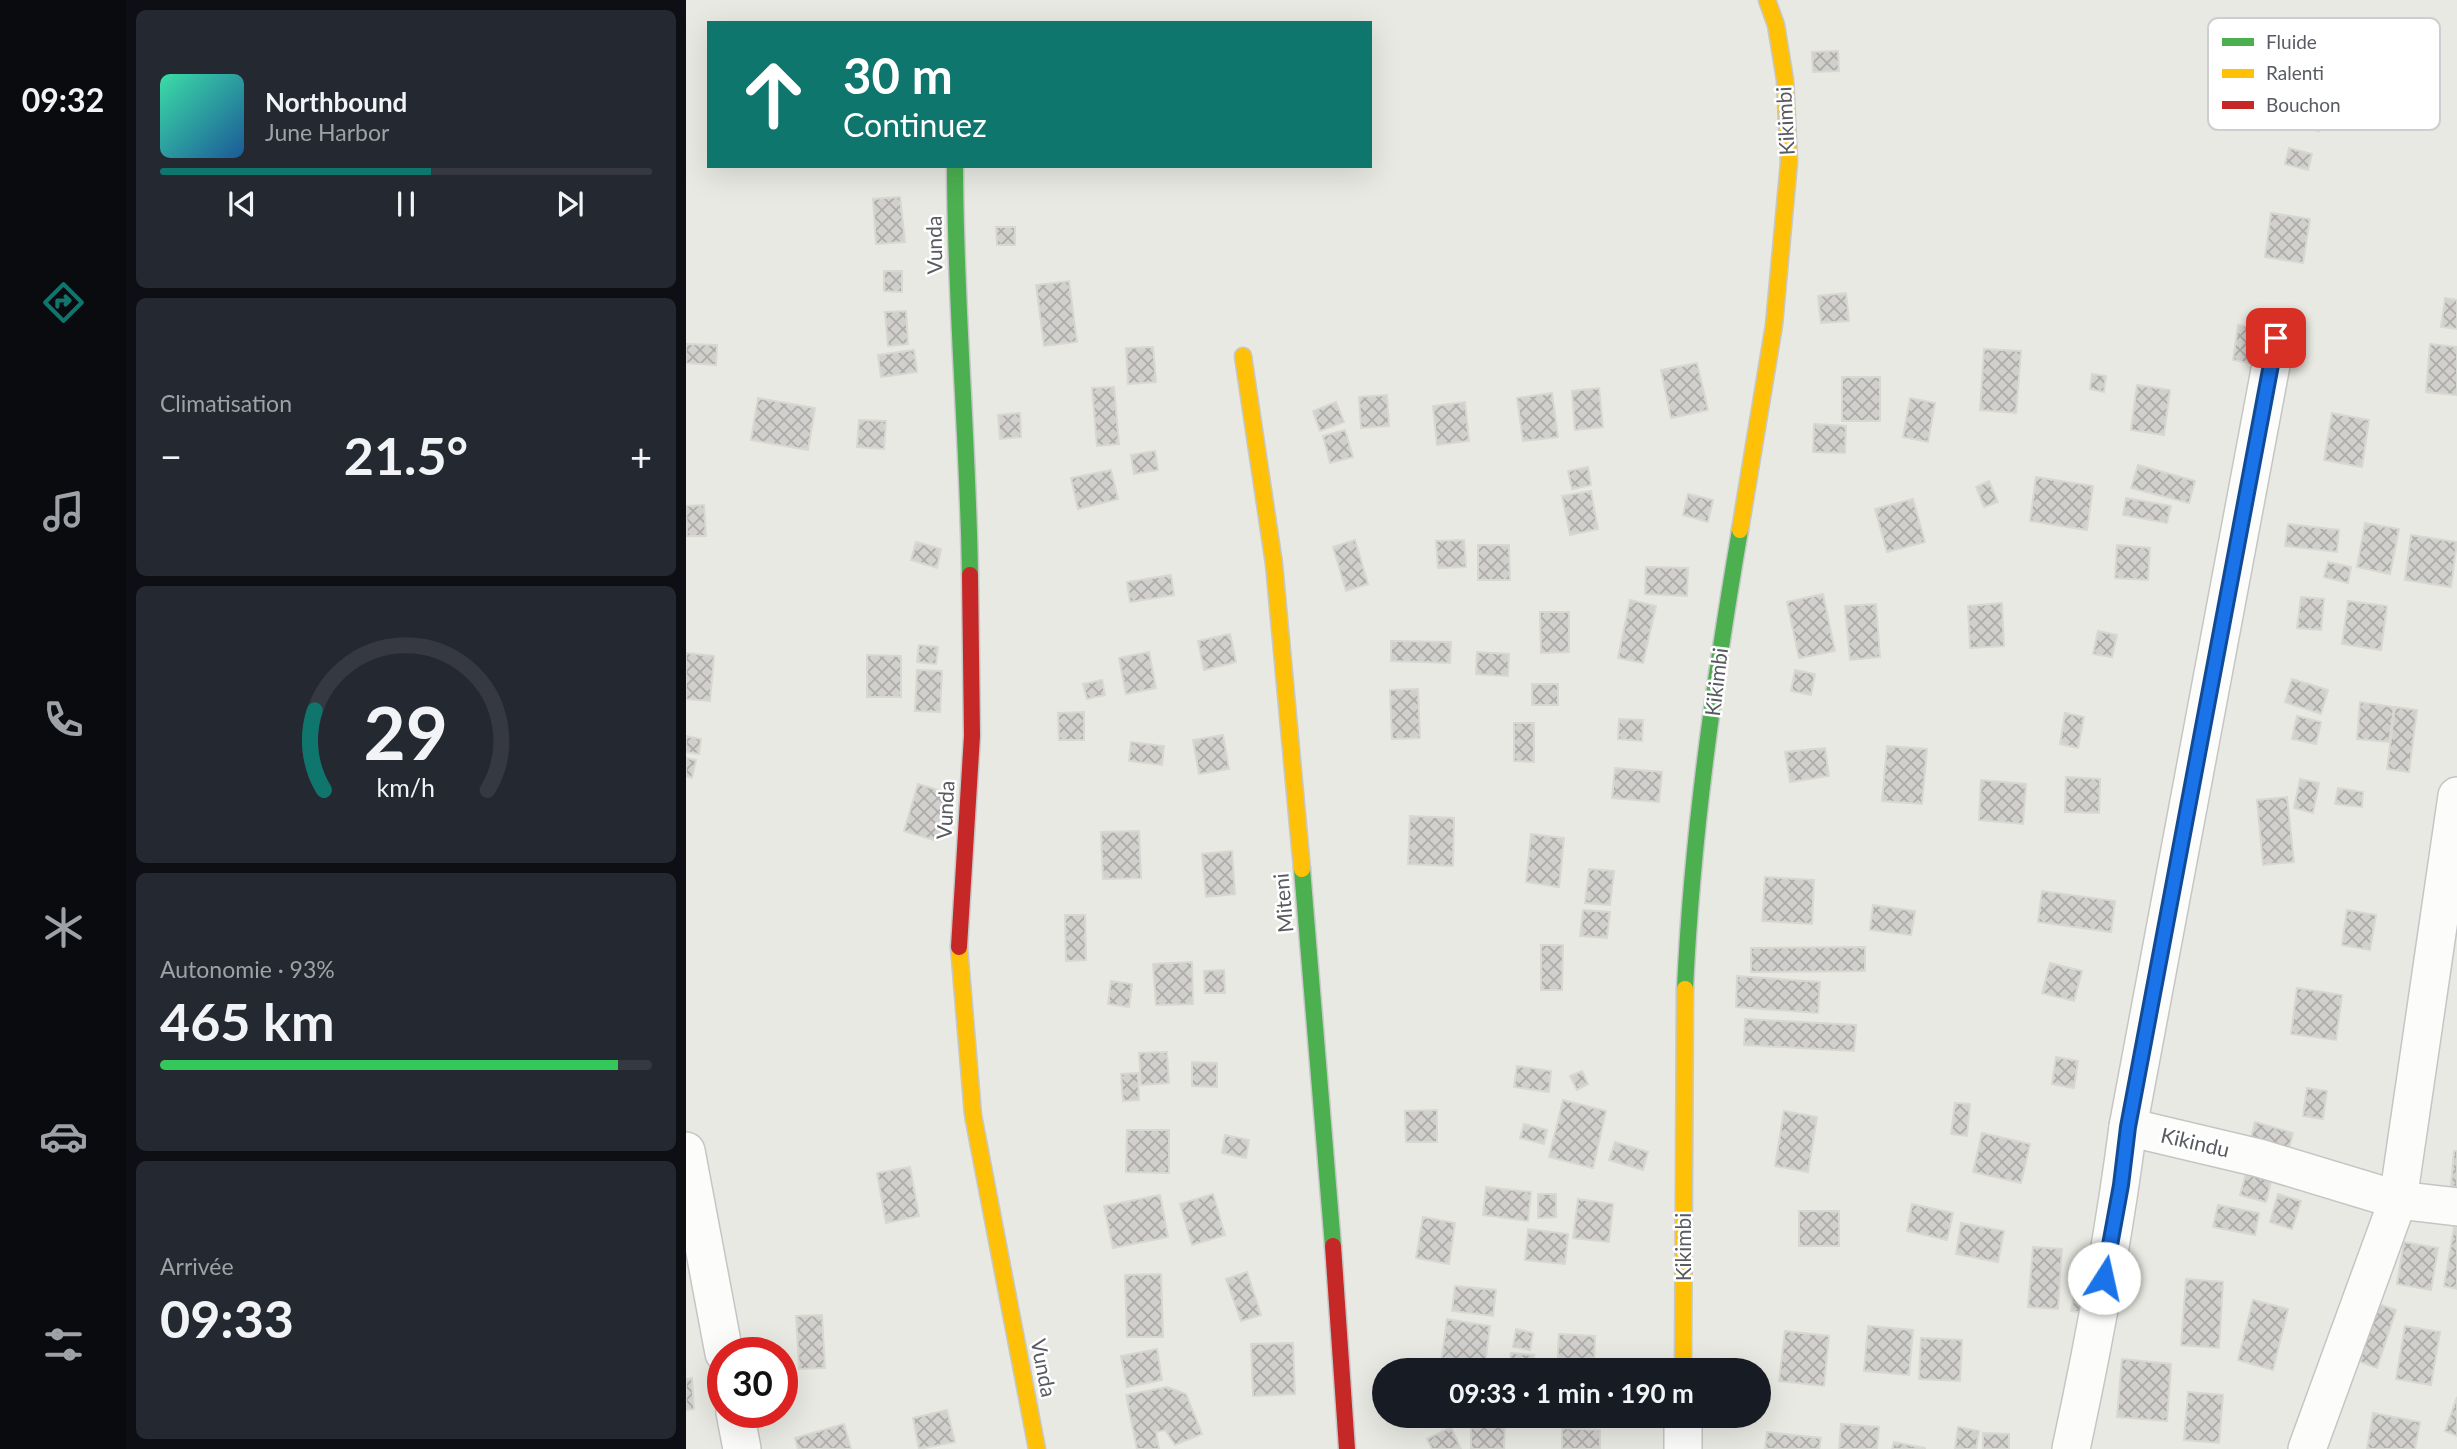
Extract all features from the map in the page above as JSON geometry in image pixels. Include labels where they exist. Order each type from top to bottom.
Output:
[{"type":"street","name":"Kikimbi","points":[[1684,1358],[1684,1011],[1689,905],[1723,630],[1774,325],[1789,162],[1784,80],[1776,25],[1767,0]]},
{"type":"street","name":"Vunda","points":[[955,168],[955,254],[969,508],[972,736],[958,959],[974,1115],[1037,1449]]},
{"type":"street","points":[[2071,1449],[2091,1356],[2121,1185],[2128,1127],[2276,338]]},
{"type":"street","name":"Miteni","points":[[1243,356],[1274,564],[1329,1184],[1347,1449]]},
{"type":"street","points":[[2307,1449],[2398,1200],[2457,796]]},
{"type":"street","name":"Kikindu","points":[[2128,1127],[2259,1158],[2398,1200],[2457,1208]]},
{"type":"street","points":[[686,1151],[721,1337]]},
{"type":"street","points":[[738,1428],[742,1449]]},
{"type":"street","points":[[1684,1428],[1684,1449]]},
{"type":"building","points":[[1838,51],[1839,71],[1813,72],[1812,52]]},
{"type":"building","points":[[2289,148],[2312,154],[2308,170],[2285,164]]},
{"type":"building","points":[[900,197],[905,242],[876,244],[873,199]]},
{"type":"building","points":[[2271,213],[2310,219],[2303,263],[2265,257]]},
{"type":"building","points":[[996,227],[1015,227],[1015,245],[997,245]]},
{"type":"building","points":[[884,271],[902,271],[902,292],[884,291]]},
{"type":"building","points":[[1069,281],[1077,342],[1044,346],[1036,285]]},
{"type":"building","points":[[1846,293],[1849,321],[1821,323],[1818,296]]},
{"type":"building","points":[[2445,298],[2457,300],[2457,329],[2441,327]]},
{"type":"building","points":[[906,311],[908,344],[888,346],[885,312]]},
{"type":"building","points":[[2238,325],[2260,329],[2255,364],[2233,360]]},
{"type":"building","points":[[686,344],[717,345],[716,365],[686,363]]},
{"type":"building","points":[[2430,344],[2457,347],[2457,395],[2426,392]]},
{"type":"building","points":[[1153,347],[1156,382],[1128,384],[1126,348]]},
{"type":"building","points":[[1984,349],[2021,351],[2016,413],[1980,410]]},
{"type":"building","points":[[914,350],[917,372],[881,377],[878,355]]},
{"type":"building","points":[[1697,363],[1708,410],[1671,418],[1661,370]]},
{"type":"building","points":[[2092,374],[2106,376],[2104,392],[2090,389]]},
{"type":"building","points":[[1842,377],[1880,377],[1880,421],[1842,421]]},
{"type":"building","points":[[2137,385],[2170,390],[2164,435],[2131,430]]},
{"type":"building","points":[[1114,387],[1119,444],[1097,446],[1092,388]]},
{"type":"building","points":[[1599,388],[1603,427],[1575,430],[1572,391]]},
{"type":"building","points":[[1552,393],[1558,437],[1523,441],[1517,398]]},
{"type":"building","points":[[1387,395],[1389,426],[1361,428],[1359,397]]},
{"type":"building","points":[[758,398],[815,408],[808,450],[751,440]]},
{"type":"building","points":[[1910,398],[1935,403],[1928,442],[1903,437]]},
{"type":"building","points":[[1336,402],[1344,422],[1320,431],[1313,411]]},
{"type":"building","points":[[1465,402],[1469,441],[1437,445],[1433,406]]},
{"type":"building","points":[[1020,413],[1021,437],[1000,439],[998,415]]},
{"type":"building","points":[[2332,413],[2369,420],[2362,467],[2324,460]]},
{"type":"building","points":[[859,420],[886,421],[884,449],[857,447]]},
{"type":"building","points":[[1814,424],[1846,426],[1845,453],[1813,452]]},
{"type":"building","points":[[1345,430],[1353,457],[1330,463],[1323,436]]},
{"type":"building","points":[[1155,451],[1158,470],[1134,474],[1131,455]]},
{"type":"building","points":[[2138,465],[2195,481],[2189,503],[2131,488]]},
{"type":"building","points":[[1588,467],[1591,485],[1572,489],[1568,471]]},
{"type":"building","points":[[1111,470],[1118,499],[1078,509],[1071,478]]},
{"type":"building","points":[[2036,477],[2093,486],[2087,530],[2030,521]]},
{"type":"building","points":[[1989,481],[1998,502],[1984,507],[1976,487]]},
{"type":"building","points":[[1591,491],[1598,529],[1570,535],[1562,496]]},
{"type":"building","points":[[1688,494],[1713,500],[1708,522],[1683,515]]},
{"type":"building","points":[[2126,498],[2171,506],[2167,523],[2123,515]]},
{"type":"building","points":[[1913,499],[1925,542],[1887,552],[1875,509]]},
{"type":"building","points":[[704,505],[706,536],[687,536],[686,506]]},
{"type":"building","points":[[2365,523],[2399,529],[2390,574],[2357,567]]},
{"type":"building","points":[[2288,524],[2339,530],[2337,552],[2285,546]]},
{"type":"building","points":[[2411,535],[2457,542],[2451,587],[2405,580]]},
{"type":"building","points":[[1355,540],[1368,584],[1346,591],[1333,547]]},
{"type":"building","points":[[1464,540],[1466,567],[1438,568],[1436,541]]},
{"type":"building","points":[[916,542],[941,549],[937,568],[911,560]]},
{"type":"building","points":[[1478,545],[1509,545],[1510,580],[1478,580]]},
{"type":"building","points":[[2117,545],[2150,548],[2148,580],[2115,578]]},
{"type":"building","points":[[2328,562],[2351,567],[2348,583],[2324,577]]},
{"type":"building","points":[[1646,567],[1688,568],[1687,596],[1645,594]]},
{"type":"building","points":[[1171,575],[1174,595],[1130,602],[1127,582]]},
{"type":"building","points":[[1823,594],[1835,651],[1799,658],[1787,602]]},
{"type":"building","points":[[2301,597],[2324,599],[2321,630],[2297,628]]},
{"type":"building","points":[[1630,600],[1656,606],[1643,663],[1618,658]]},
{"type":"building","points":[[2348,601],[2387,606],[2381,650],[2342,644]]},
{"type":"building","points":[[2002,603],[2004,646],[1970,648],[1968,606]]},
{"type":"building","points":[[1876,604],[1880,657],[1850,660],[1845,606]]},
{"type":"building","points":[[1540,612],[1569,612],[1569,652],[1541,653]]},
{"type":"building","points":[[2098,631],[2117,635],[2112,657],[2093,654]]},
{"type":"building","points":[[1230,634],[1236,662],[1204,670],[1198,641]]},
{"type":"building","points":[[1391,641],[1451,642],[1450,663],[1391,661]]},
{"type":"building","points":[[919,645],[938,647],[936,664],[917,662]]},
{"type":"building","points":[[1149,652],[1156,688],[1126,694],[1119,658]]},
{"type":"building","points":[[1477,652],[1509,654],[1508,676],[1476,674]]},
{"type":"building","points":[[686,653],[714,656],[710,701],[686,699]]},
{"type":"building","points":[[867,655],[901,656],[901,697],[867,697]]},
{"type":"building","points":[[917,670],[942,671],[940,712],[915,711]]},
{"type":"building","points":[[1795,670],[1815,674],[1811,695],[1791,691]]},
{"type":"building","points":[[2292,679],[2328,690],[2321,714],[2285,702]]},
{"type":"building","points":[[1102,680],[1105,695],[1087,699],[1083,684]]},
{"type":"building","points":[[1532,684],[1558,684],[1558,705],[1532,705]]},
{"type":"building","points":[[1418,689],[1420,738],[1392,739],[1390,690]]},
{"type":"building","points":[[2360,702],[2394,707],[2389,742],[2357,739]]},
{"type":"building","points":[[2395,707],[2417,710],[2409,772],[2387,769]]},
{"type":"building","points":[[1084,712],[1084,740],[1059,740],[1058,713]]},
{"type":"building","points":[[2065,713],[2084,717],[2078,748],[2060,744]]},
{"type":"building","points":[[2297,716],[2321,722],[2316,744],[2292,739]]},
{"type":"building","points":[[1619,719],[1643,720],[1642,741],[1618,739]]},
{"type":"building","points":[[1514,723],[1534,723],[1534,762],[1514,761]]},
{"type":"building","points":[[1223,735],[1229,769],[1199,774],[1193,740]]},
{"type":"building","points":[[686,736],[701,739],[699,754],[686,752]]},
{"type":"building","points":[[1131,742],[1164,746],[1162,765],[1129,761]]},
{"type":"building","points":[[1887,746],[1927,749],[1922,804],[1882,801]]},
{"type":"building","points":[[1825,748],[1829,776],[1790,782],[1785,752]]},
{"type":"building","points":[[686,758],[696,760],[692,778],[686,776]]},
{"type":"building","points":[[1615,768],[1662,772],[1659,802],[1612,798]]},
{"type":"building","points":[[2066,777],[2100,779],[2099,813],[2065,812]]},
{"type":"building","points":[[2300,779],[2319,783],[2313,813],[2294,808]]},
{"type":"building","points":[[1981,780],[2026,784],[2023,824],[1979,820]]},
{"type":"building","points":[[918,784],[951,794],[937,841],[904,831]]},
{"type":"building","points":[[2338,788],[2363,792],[2362,807],[2335,804]]},
{"type":"building","points":[[2287,797],[2294,862],[2263,865],[2257,800]]},
{"type":"building","points":[[1410,816],[1454,818],[1453,866],[1408,864]]},
{"type":"building","points":[[1139,831],[1141,878],[1103,879],[1101,832]]},
{"type":"building","points":[[1531,834],[1564,838],[1559,887],[1526,882]]},
{"type":"building","points":[[1232,851],[1235,894],[1206,897],[1202,854]]},
{"type":"building","points":[[1589,869],[1614,871],[1610,905],[1585,903]]},
{"type":"building","points":[[1765,877],[1814,880],[1812,924],[1762,921]]},
{"type":"building","points":[[2042,891],[2115,901],[2111,932],[2038,922]]},
{"type":"building","points":[[1873,905],[1915,911],[1911,935],[1870,930]]},
{"type":"building","points":[[1583,910],[1610,912],[1607,938],[1580,936]]},
{"type":"building","points":[[2347,910],[2376,915],[2370,950],[2342,945]]},
{"type":"building","points":[[1065,915],[1085,915],[1086,960],[1066,961]]},
{"type":"building","points":[[1541,945],[1563,945],[1562,990],[1541,990]]},
{"type":"building","points":[[1865,947],[1865,971],[1751,972],[1751,948]]},
{"type":"building","points":[[1192,962],[1193,1004],[1156,1005],[1153,964]]},
{"type":"building","points":[[2050,963],[2082,971],[2074,1001],[2042,993]]},
{"type":"building","points":[[1224,970],[1225,993],[1205,993],[1204,971]]},
{"type":"building","points":[[1737,976],[1820,982],[1818,1013],[1736,1007]]},
{"type":"building","points":[[1111,981],[1132,984],[1129,1007],[1108,1004]]},
{"type":"building","points":[[2297,988],[2342,995],[2336,1040],[2291,1034]]},
{"type":"building","points":[[1745,1019],[1856,1025],[1854,1051],[1744,1045]]},
{"type":"building","points":[[1167,1052],[1169,1083],[1141,1085],[1139,1053]]},
{"type":"building","points":[[2056,1057],[2078,1061],[2074,1088],[2052,1084]]},
{"type":"building","points":[[1192,1062],[1217,1063],[1217,1087],[1192,1086]]},
{"type":"building","points":[[1517,1066],[1551,1071],[1549,1092],[1514,1087]]},
{"type":"building","points":[[1582,1071],[1588,1084],[1577,1090],[1570,1076]]},
{"type":"building","points":[[1138,1073],[1139,1100],[1123,1101],[1121,1074]]},
{"type":"building","points":[[2307,1088],[2327,1091],[2323,1119],[2303,1116]]},
{"type":"building","points":[[1563,1100],[1606,1111],[1593,1168],[1549,1157]]},
{"type":"building","points":[[1955,1103],[1970,1104],[1967,1136],[1951,1134]]},
{"type":"building","points":[[1437,1110],[1437,1142],[1406,1142],[1405,1111]]},
{"type":"building","points":[[1784,1111],[1817,1117],[1808,1172],[1775,1166]]},
{"type":"building","points":[[2255,1122],[2293,1133],[2287,1156],[2249,1146]]},
{"type":"building","points":[[1524,1124],[1547,1130],[1544,1144],[1520,1138]]},
{"type":"building","points":[[1127,1130],[1169,1130],[1169,1173],[1126,1172]]},
{"type":"building","points":[[1982,1133],[2030,1144],[2021,1183],[1973,1172]]},
{"type":"building","points":[[1225,1135],[1249,1140],[1246,1158],[1222,1153]]},
{"type":"building","points":[[1615,1142],[1648,1152],[1643,1170],[1609,1160]]},
{"type":"building","points":[[2454,1151],[2457,1151],[2457,1187],[2451,1186]]},
{"type":"building","points":[[910,1167],[919,1216],[886,1223],[877,1173]]},
{"type":"building","points":[[2247,1170],[2272,1177],[2266,1202],[2240,1195]]},
{"type":"building","points":[[1486,1187],[1531,1192],[1528,1221],[1483,1215]]},
{"type":"building","points":[[1213,1194],[1225,1235],[1192,1245],[1180,1204]]},
{"type":"building","points":[[1538,1194],[1556,1194],[1556,1217],[1538,1218]]},
{"type":"building","points":[[2278,1194],[2301,1201],[2292,1229],[2270,1222]]},
{"type":"building","points":[[1160,1195],[1168,1237],[1113,1248],[1104,1206]]},
{"type":"building","points":[[1578,1199],[1613,1204],[1609,1242],[1573,1238]]},
{"type":"building","points":[[1912,1204],[1953,1213],[1947,1240],[1907,1231]]},
{"type":"building","points":[[2218,1205],[2259,1213],[2255,1235],[2213,1227]]},
{"type":"building","points":[[1799,1211],[1839,1211],[1839,1246],[1799,1246]]},
{"type":"building","points":[[1423,1217],[1455,1223],[1449,1264],[1416,1258]]},
{"type":"building","points":[[1961,1223],[2004,1231],[1998,1262],[1956,1254]]},
{"type":"building","points":[[2454,1227],[2457,1228],[2457,1289],[2444,1286]]},
{"type":"building","points":[[1528,1229],[1568,1234],[1565,1264],[1525,1260]]},
{"type":"building","points":[[2404,1242],[2438,1248],[2431,1290],[2397,1284]]},
{"type":"building","points":[[2033,1247],[2062,1249],[2058,1309],[2028,1307]]},
{"type":"building","points":[[1247,1272],[1261,1315],[1241,1321],[1226,1279]]},
{"type":"building","points":[[1161,1274],[1163,1337],[1127,1337],[1125,1275]]},
{"type":"building","points":[[2186,1279],[2223,1282],[2219,1348],[2181,1345]]},
{"type":"building","points":[[1455,1286],[1496,1290],[1493,1316],[1452,1311]]},
{"type":"building","points":[[2075,1289],[2086,1291],[2083,1313],[2071,1311]]},
{"type":"building","points":[[2253,1300],[2288,1309],[2273,1370],[2238,1360]]},
{"type":"building","points":[[2366,1300],[2396,1310],[2377,1368],[2347,1357]]},
{"type":"building","points":[[822,1315],[825,1368],[799,1369],[796,1316]]},
{"type":"building","points":[[1447,1319],[1490,1326],[1486,1358],[1442,1358]]},
{"type":"building","points":[[1868,1326],[1913,1330],[1909,1375],[1864,1371]]},
{"type":"building","points":[[2405,1326],[2440,1332],[2431,1385],[2396,1379]]},
{"type":"building","points":[[1516,1329],[1533,1333],[1530,1350],[1513,1347]]},
{"type":"building","points":[[1785,1331],[1829,1336],[1824,1386],[1779,1381]]},
{"type":"building","points":[[1559,1334],[1595,1336],[1594,1358],[1558,1358]]},
{"type":"building","points":[[1921,1338],[1962,1340],[1960,1381],[1919,1379]]},
{"type":"building","points":[[1293,1343],[1295,1394],[1253,1396],[1251,1344]]},
{"type":"building","points":[[1157,1349],[1162,1380],[1127,1387],[1121,1356]]},
{"type":"building","points":[[1511,1353],[1534,1355],[1534,1358],[1510,1358]]},
{"type":"building","points":[[2122,1359],[2171,1364],[2167,1421],[2117,1417]]},
{"type":"building","points":[[692,1378],[694,1409],[686,1410],[686,1379]]},
{"type":"building","points":[[1167,1387],[1186,1394],[1202,1434],[1175,1445],[1165,1430],[1156,1432],[1159,1449],[1137,1449],[1126,1395]]},
{"type":"building","points":[[2188,1392],[2223,1395],[2219,1443],[2184,1440]]},
{"type":"building","points":[[2457,1397],[2457,1436],[2445,1431]]},
{"type":"building","points":[[947,1410],[955,1442],[919,1449],[913,1418]]},
{"type":"building","points":[[2373,1413],[2420,1422],[2415,1449],[2367,1449]]},
{"type":"building","points":[[844,1424],[851,1449],[798,1449],[795,1438]]},
{"type":"building","points":[[1841,1424],[1879,1427],[1877,1449],[1839,1449]]},
{"type":"building","points":[[1958,1427],[1979,1431],[1976,1449],[1955,1449]]},
{"type":"building","points":[[1451,1428],[1461,1449],[1432,1449],[1427,1439]]},
{"type":"building","points":[[1471,1428],[1505,1428],[1504,1449],[1471,1449]]},
{"type":"building","points":[[1562,1428],[1600,1430],[1600,1449],[1562,1449]]},
{"type":"building","points":[[1767,1432],[1821,1438],[1819,1449],[1765,1449]]},
{"type":"building","points":[[1983,1433],[2009,1434],[2009,1449],[1983,1449]]},
{"type":"building","points":[[1894,1442],[1925,1448],[1925,1449],[1892,1449]]},
{"type":"traffic: fast","points":[[955,168],[970,575]]},
{"type":"traffic: fast","points":[[1685,989],[1705,759],[1740,530]]},
{"type":"traffic: fast","points":[[1302,869],[1333,1246]]},
{"type":"traffic: slow","points":[[1740,530],[1774,325],[1789,162],[1785,80],[1776,25],[1767,0]]},
{"type":"traffic: slow","points":[[1243,356],[1274,564],[1302,869]]},
{"type":"traffic: slow","points":[[959,947],[973,1115],[1037,1449]]},
{"type":"traffic: slow","points":[[1683,1358],[1685,989]]},
{"type":"traffic: jam","points":[[959,947],[972,736],[970,575]]},
{"type":"traffic: jam","points":[[1333,1246],[1347,1449]]},
{"type":"route","points":[[2104,1278],[2121,1185],[2128,1127],[2276,338]]}]
